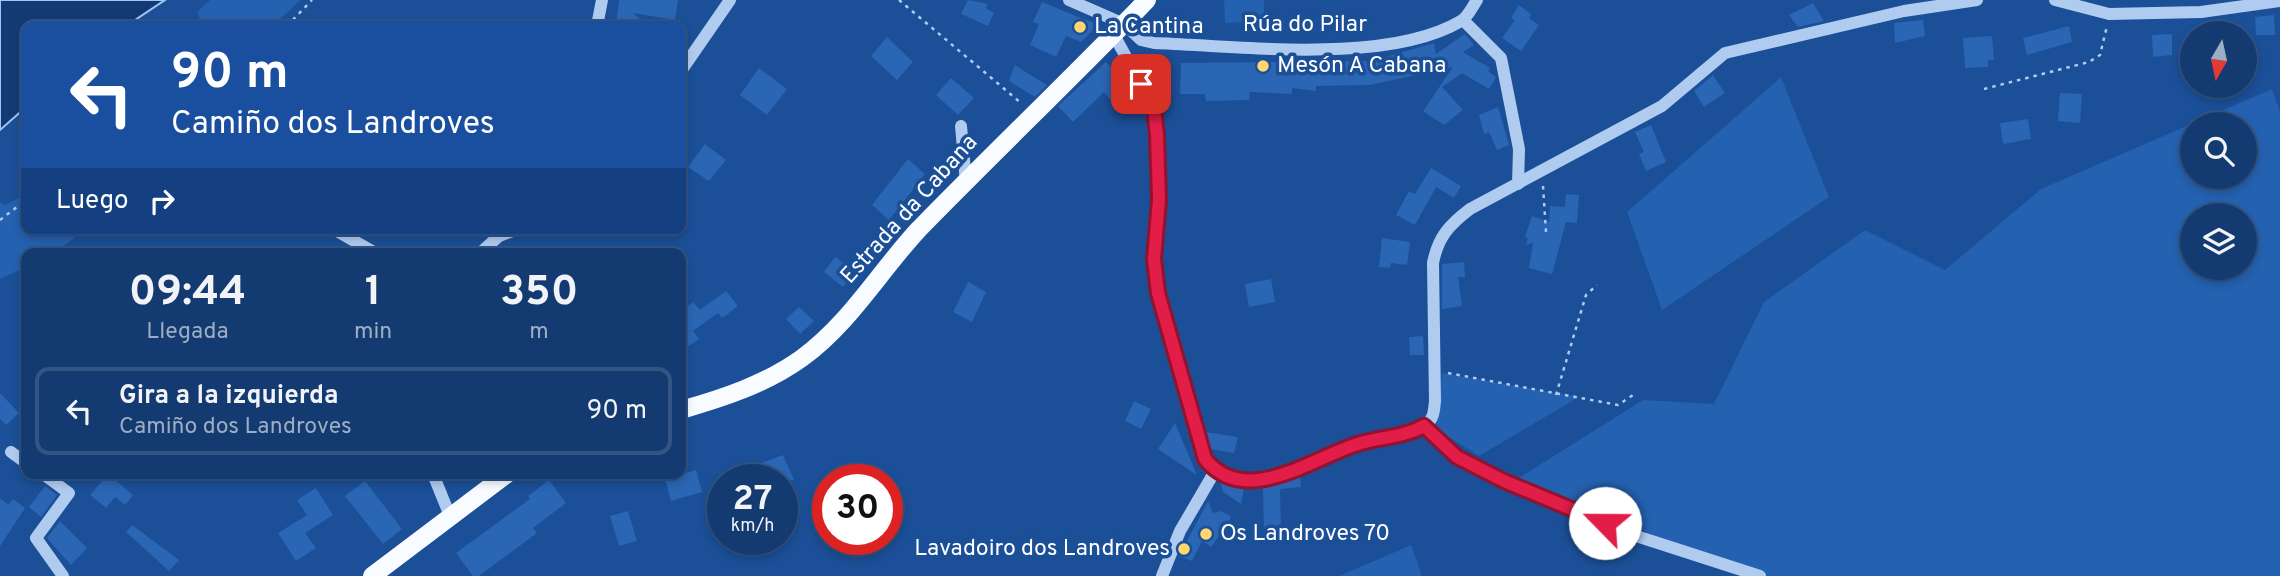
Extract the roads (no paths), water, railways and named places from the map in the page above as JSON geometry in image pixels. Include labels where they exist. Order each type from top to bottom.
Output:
[{"type":"main road","name":"Estrada da Cabana","points":[[686,409],[723,398],[767,378],[822,342],[841,325],[905,245],[1147,0]]},
{"type":"main road","points":[[372,576],[500,479]]},
{"type":"street","points":[[598,21],[602,0]]},
{"type":"street","points":[[686,64],[730,0]]},
{"type":"street","name":"Rúa do Pilar","points":[[1069,0],[1119,30],[1154,43],[1352,49],[1409,41],[1463,20]]},
{"type":"street","points":[[1477,0],[1463,20],[1501,58],[1519,149],[1518,184]]},
{"type":"street","points":[[1904,11],[1919,0]]},
{"type":"street","points":[[1119,30],[1154,108],[1159,200],[1154,259],[1158,293],[1205,459],[1215,471],[1228,478],[1270,479],[1360,443],[1413,432],[1424,426],[1433,416],[1433,263],[1437,242],[1446,228],[1470,209],[1662,106],[1725,53],[1904,11],[1977,0]]},
{"type":"street","points":[[2055,0],[2109,14],[2201,12],[2255,2],[2280,1]]},
{"type":"street","points":[[961,126],[966,183]]},
{"type":"street","points":[[344,235],[367,248]]},
{"type":"street","points":[[485,248],[499,235]]},
{"type":"street","points":[[1424,426],[1457,457],[1504,481],[1630,534],[1760,576]]},
{"type":"street","points":[[11,452],[21,459]]},
{"type":"street","points":[[1162,576],[1181,531],[1215,471]]},
{"type":"street","points":[[50,479],[69,493],[36,538],[63,576]]},
{"type":"street","points":[[435,479],[450,516]]},
{"type":"place","name":"La Cantina","points":[[1080,27]]},
{"type":"place","name":"Mesón A Cabana","points":[[1263,66]]},
{"type":"place","name":"Os Landroves 70","points":[[1206,534]]},
{"type":"place","name":"Lavadoiro dos Landroves","points":[[1184,549]]}]
